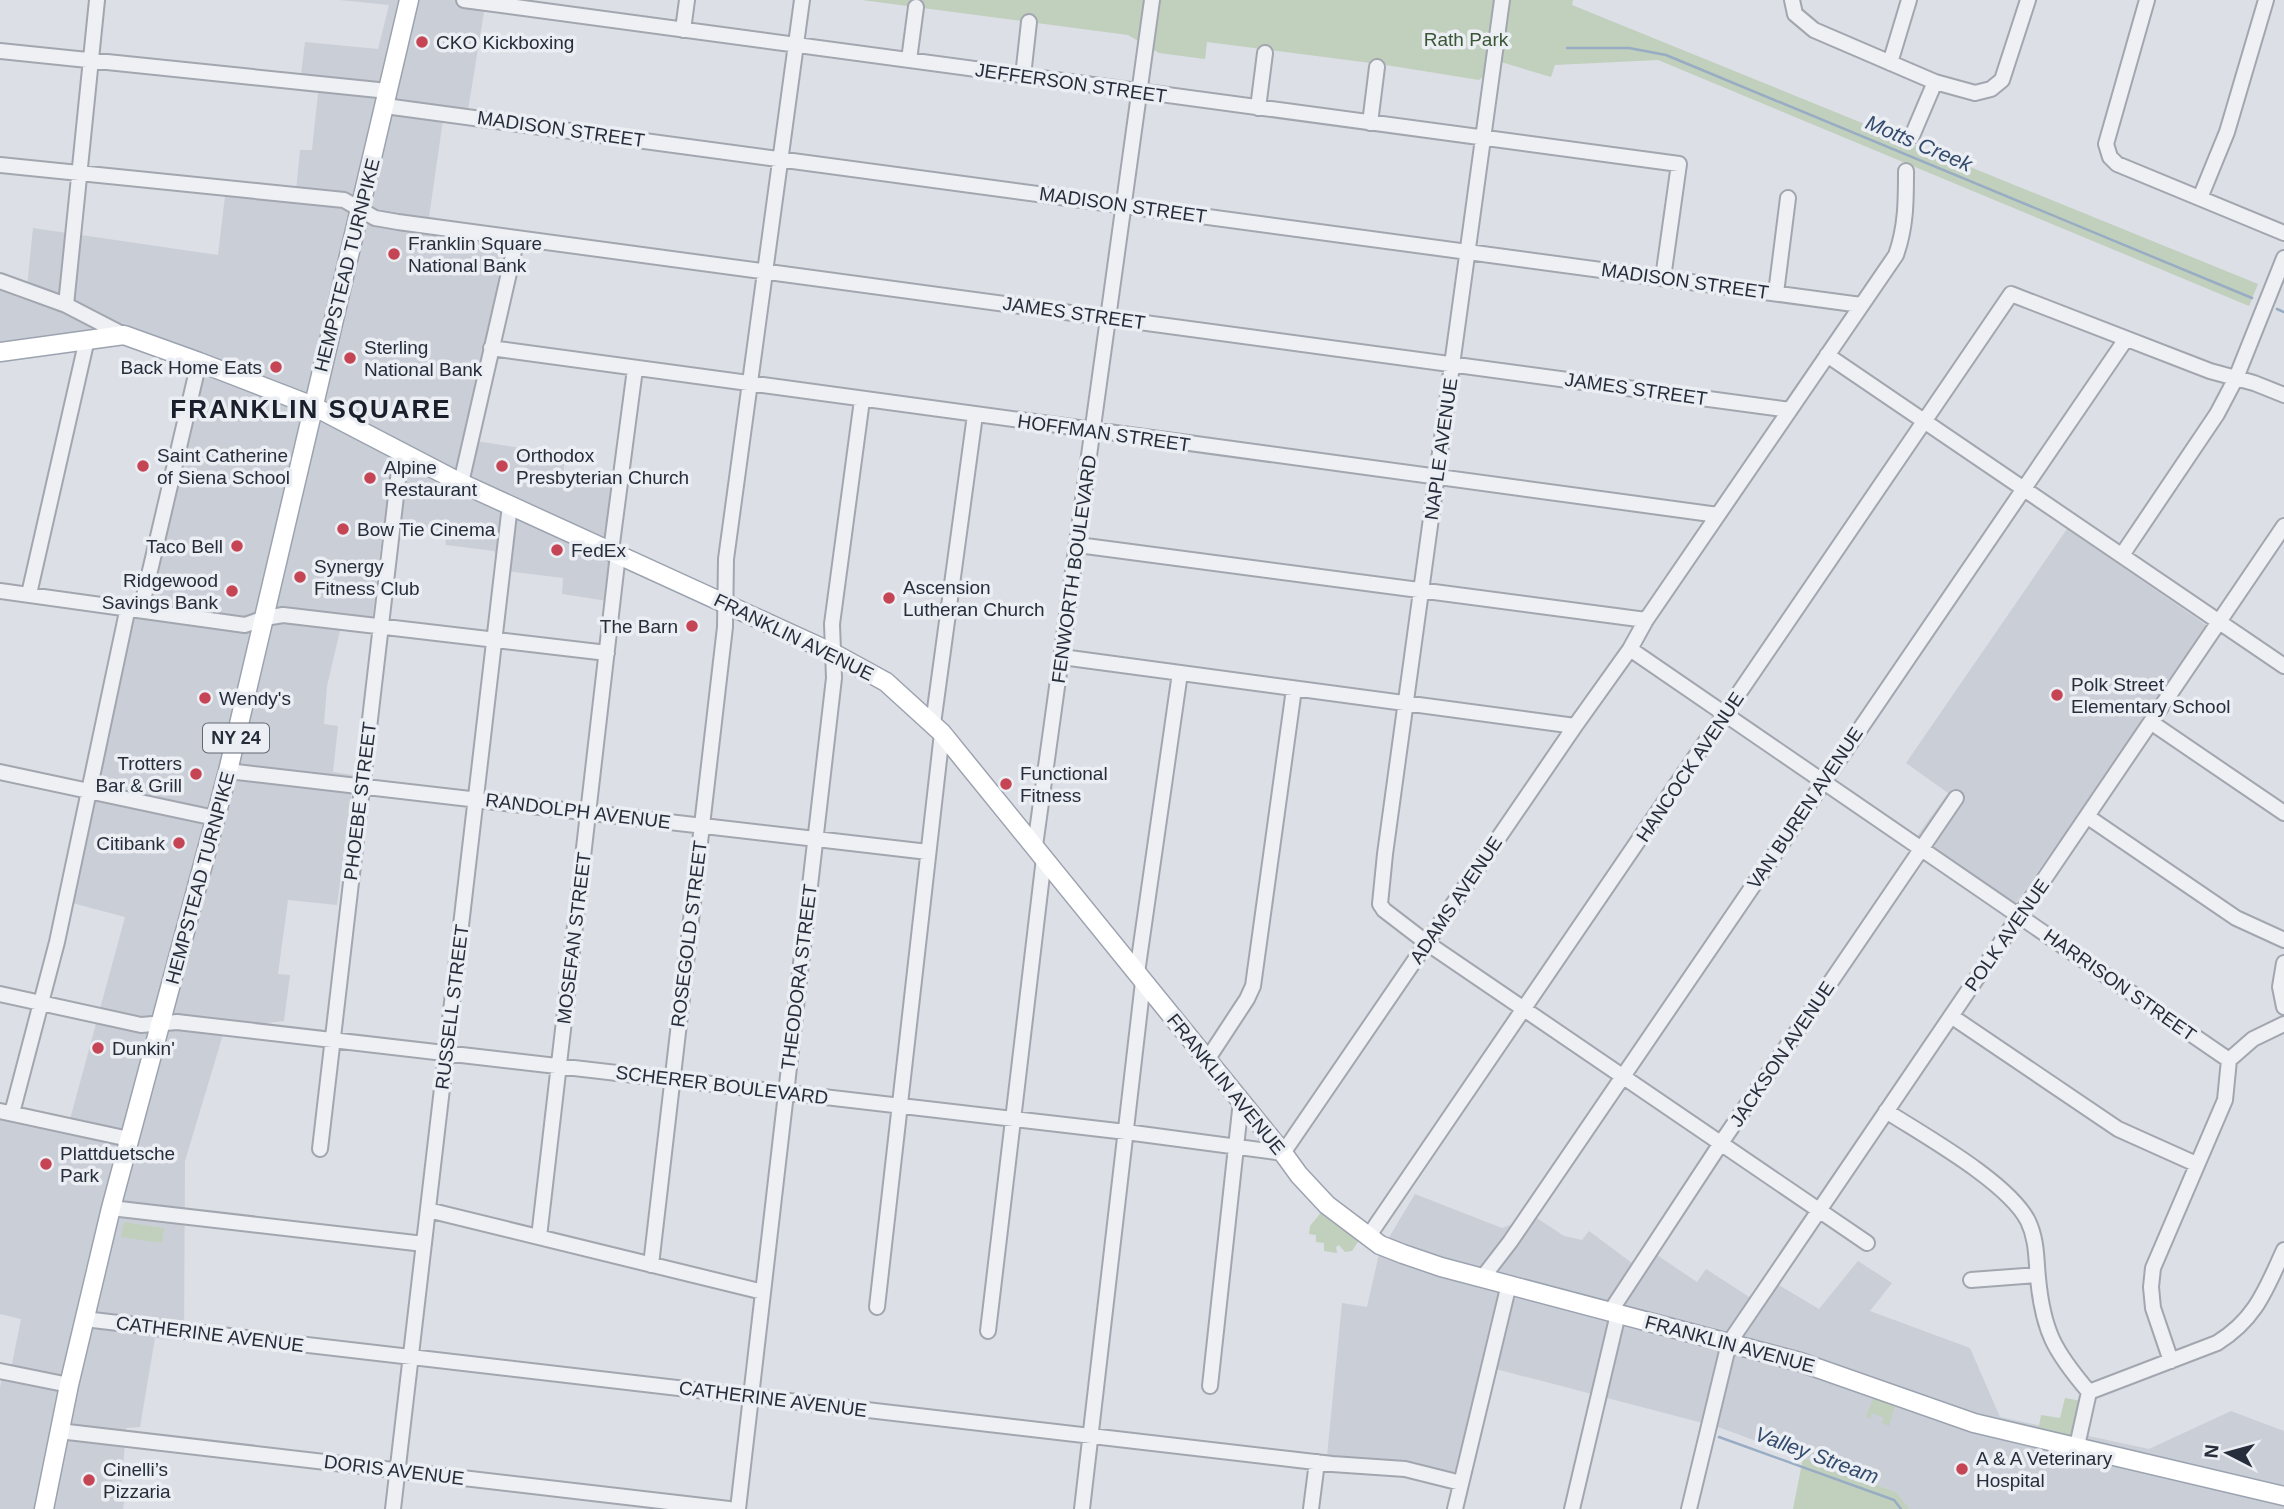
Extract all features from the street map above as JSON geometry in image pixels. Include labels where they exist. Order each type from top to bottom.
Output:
[{"type":"main road","name":"HEMPSTEAD TURNPIKE","points":[[44,1509],[84,1319],[129,1139],[228,771],[410,0]]},
{"type":"main road","name":"FRANKLIN AVENUE","points":[[124,335],[313,406],[461,483],[833,653],[886,682],[938,728],[1299,1175],[1327,1205],[1380,1245],[1483,1278],[1832,1371],[1974,1423],[2284,1496]]},
{"type":"main road","points":[[0,352],[124,335]]},
{"type":"street","points":[[66,305],[96,0]]},
{"type":"street","name":"JEFFERSON STREET","points":[[464,0],[571,7],[683,30],[1679,164],[1663,278]]},
{"type":"street","points":[[683,30],[687,0]]},
{"type":"street","name":"ROSEGOLD STREET","points":[[651,1265],[725,627],[726,559],[802,0]]},
{"type":"street","name":"FENWORTH BOULEVARD","points":[[988,1331],[1062,657],[1152,0]]},
{"type":"street","name":"NAPLE AVENUE","points":[[1427,943],[1380,904],[1502,0]]},
{"type":"street","points":[[1890,63],[1909,0]]},
{"type":"street","points":[[1792,1],[1795,14],[1814,30],[1935,82],[1975,93],[1991,89],[2003,80],[2028,0]]},
{"type":"street","points":[[2147,0],[2106,144],[2110,157],[2117,164],[2284,233]]},
{"type":"street","points":[[2200,198],[2227,132],[2266,0]]},
{"type":"street","points":[[909,61],[916,8]]},
{"type":"street","points":[[1023,76],[1029,22]]},
{"type":"street","name":"MADISON STREET","points":[[0,51],[387,98],[780,158],[1861,305]]},
{"type":"street","points":[[1258,108],[1265,53]]},
{"type":"street","points":[[1370,124],[1377,67]]},
{"type":"street","points":[[1912,136],[1935,82]]},
{"type":"street","name":"JAMES STREET","points":[[0,165],[344,200],[375,218],[398,222],[1790,410]]},
{"type":"street","points":[[1078,545],[1646,620],[1896,256],[1903,236],[1906,171]]},
{"type":"street","points":[[1776,293],[1788,198]]},
{"type":"street","points":[[461,483],[517,238]]},
{"type":"street","points":[[2122,555],[2217,414],[2236,378],[2284,258]]},
{"type":"street","points":[[0,281],[66,305],[124,335]]},
{"type":"street","name":"HANCOCK AVENUE","points":[[1368,1237],[2011,295],[2126,339]]},
{"type":"street","points":[[29,594],[86,339]]},
{"type":"street","points":[[2126,339],[2284,395]]},
{"type":"street","name":"VAN BUREN AVENUE","points":[[1483,1278],[2126,339]]},
{"type":"street","name":"HOFFMAN STREET","points":[[491,348],[1718,515]]},
{"type":"street","points":[[1828,355],[2284,666]]},
{"type":"street","points":[[129,1139],[6,1112],[41,1003],[57,942],[89,791],[199,362]]},
{"type":"street","name":"MOSEFAN STREET","points":[[539,1237],[607,653],[614,553],[635,369]]},
{"type":"street","name":"THEODORA STREET","points":[[738,1509],[834,678],[832,624],[862,400]]},
{"type":"street","points":[[877,1307],[928,852],[938,728],[975,415]]},
{"type":"street","name":"PHOEBE STREET","points":[[320,1149],[401,453]]},
{"type":"street","name":"RUSSELL STREET","points":[[393,1509],[510,505]]},
{"type":"street","name":"POLK AVENUE","points":[[1729,1343],[2284,526]]},
{"type":"street","points":[[0,591],[245,625],[283,615],[607,653]]},
{"type":"street","name":"ADAMS AVENUE","points":[[1283,1153],[1630,649],[1646,620]]},
{"type":"street","name":"HARRISON STREET","points":[[1630,649],[2229,1059]]},
{"type":"street","points":[[1062,657],[1575,726]]},
{"type":"street","points":[[1082,1509],[1126,1132],[1140,978],[1181,673]]},
{"type":"street","points":[[1207,1059],[1253,986],[1294,689]]},
{"type":"street","points":[[2152,723],[2284,813]]},
{"type":"street","name":"RANDOLPH AVENUE","points":[[228,771],[928,852]]},
{"type":"street","points":[[0,772],[215,818]]},
{"type":"street","name":"JACKSON AVENUE","points":[[1614,1313],[1721,1143],[1956,798]]},
{"type":"street","points":[[2088,817],[2236,918],[2284,940]]},
{"type":"street","points":[[1427,943],[1867,1243]]},
{"type":"street","points":[[2284,963],[2280,987],[2284,1007]]},
{"type":"street","name":"SCHERER BOULEVARD","points":[[0,994],[141,1025],[177,1022],[1126,1132],[1283,1153]]},
{"type":"street","points":[[1951,1016],[2118,1129],[2196,1164]]},
{"type":"street","points":[[2171,1361],[2153,1308],[2153,1268],[2225,1100],[2229,1059],[2253,1039],[2284,1024]]},
{"type":"street","points":[[1210,1386],[1241,1101]]},
{"type":"street","points":[[1886,1111],[2009,1195],[2029,1223],[2036,1247],[2044,1318],[2050,1337],[2068,1367],[2089,1392]]},
{"type":"street","points":[[111,1208],[424,1244]]},
{"type":"street","points":[[428,1210],[762,1292]]},
{"type":"street","points":[[2089,1392],[2217,1343],[2231,1335],[2249,1318],[2262,1299],[2284,1250]]},
{"type":"street","points":[[1971,1280],[2038,1275]]},
{"type":"street","points":[[1455,1509],[1509,1284]]},
{"type":"street","points":[[1572,1509],[1614,1313]]},
{"type":"street","name":"CATHERINE AVENUE","points":[[84,1319],[1317,1462],[1405,1469],[1461,1483]]},
{"type":"street","points":[[1689,1509],[1729,1343]]},
{"type":"street","points":[[0,1371],[69,1385]]},
{"type":"street","points":[[2077,1446],[2089,1392]]},
{"type":"street","name":"DORIS AVENUE","points":[[59,1431],[729,1509]]},
{"type":"street","points":[[1311,1509],[1317,1462]]},
{"type":"shaded area","points":[[339,0],[486,0],[467,116],[444,113],[429,217],[523,232],[476,441],[565,455],[563,480],[618,488],[614,602],[562,594],[563,578],[507,571],[494,551],[446,545],[445,534],[383,527],[372,620],[343,618],[327,686],[324,724],[338,726],[333,772],[354,775],[337,905],[288,900],[278,974],[290,975],[284,1021],[225,1028],[185,1161],[184,1341],[155,1338],[140,1427],[126,1428],[121,1496],[125,1497],[123,1509],[0,1509],[0,1387],[3,1373],[10,1374],[21,1319],[0,1314],[0,1111],[69,1123],[125,917],[72,903],[134,618],[206,373],[118,334],[0,350],[0,278],[27,287],[33,228],[218,255],[225,196],[295,202],[300,150],[312,150],[318,93],[299,91],[305,42],[378,49],[389,5]]},
{"type":"shaded area","name":"Polk Street Elementary School","points":[[2067,529],[2209,627],[2016,903],[1915,839],[1948,793],[1906,763]]},
{"type":"shaded area","points":[[1415,1194],[1502,1228],[1534,1216],[1564,1236],[1582,1240],[1589,1231],[1632,1263],[1654,1253],[1697,1282],[1706,1269],[1757,1302],[1772,1281],[1819,1309],[1858,1261],[1892,1283],[1870,1311],[1970,1348],[2000,1417],[2149,1449],[2231,1411],[2284,1431],[2284,1509],[1910,1509],[1896,1492],[1718,1427],[1492,1368],[1458,1477],[1327,1456],[1342,1303],[1367,1307],[1379,1254]]},
{"type":"green space","name":"Rath Park","points":[[862,0],[1573,0],[1572,5],[2258,284],[2249,306],[1658,60],[1555,65],[1551,77],[1501,62],[1479,80],[1207,42],[1205,59],[1159,53],[1128,35]]},
{"type":"green space","points":[[1327,1205],[1363,1234],[1352,1251],[1345,1252],[1339,1245],[1336,1247],[1337,1253],[1324,1251],[1324,1243],[1316,1242],[1316,1235],[1309,1234],[1310,1226]]},
{"type":"green space","points":[[124,1222],[164,1228],[162,1243],[121,1237]]},
{"type":"green space","points":[[1877,1388],[1898,1395],[1889,1426],[1882,1423],[1884,1418],[1872,1413],[1870,1419],[1866,1417]]},
{"type":"green space","points":[[2065,1398],[2087,1402],[2077,1446],[2037,1437],[2041,1415],[2060,1418]]},
{"type":"green space","points":[[1803,1458],[1896,1492],[1910,1509],[1793,1509]]},
{"type":"waterway","name":"Motts Creek","points":[[1567,48],[1629,48],[1666,55],[2252,298]]},
{"type":"waterway","name":"Motts Creek","points":[[2277,309],[2284,312]]},
{"type":"waterway","name":"Valley Stream","points":[[1719,1437],[1894,1500],[1901,1509]]},
{"type":"place","name":"CKO Kickboxing","points":[[422,42]]},
{"type":"place","name":"Franklin Square National Bank","points":[[394,254]]},
{"type":"place","name":"Sterling National Bank","points":[[350,358]]},
{"type":"place","name":"Back Home Eats","points":[[276,367]]},
{"type":"place","name":"Saint Catherine of Siena School","points":[[143,466]]},
{"type":"place","name":"Orthodox Presbyterian Church","points":[[502,466]]},
{"type":"place","name":"Alpine Restaurant","points":[[370,478]]},
{"type":"place","name":"Bow Tie Cinema","points":[[343,529]]},
{"type":"place","name":"Taco Bell","points":[[237,546]]},
{"type":"place","name":"FedEx","points":[[557,550]]},
{"type":"place","name":"Synergy Fitness Club","points":[[300,577]]},
{"type":"place","name":"Ridgewood Savings Bank","points":[[232,591]]},
{"type":"place","name":"Ascension Lutheran Church","points":[[889,598]]},
{"type":"place","name":"The Barn","points":[[692,626]]},
{"type":"place","name":"Polk Street Elementary School","points":[[2057,695]]},
{"type":"place","name":"Wendy's","points":[[205,698]]},
{"type":"place","name":"Trotters Bar & Grill","points":[[196,774]]},
{"type":"place","name":"Functional Fitness","points":[[1006,784]]},
{"type":"place","name":"Citibank","points":[[179,843]]},
{"type":"place","name":"Dunkin'","points":[[98,1048]]},
{"type":"place","name":"Plattduetsche Park","points":[[46,1164]]},
{"type":"place","name":"A & A Veterinary Hospital","points":[[1962,1469]]},
{"type":"place","name":"Cinelli’s Pizzaria","points":[[89,1480]]},
{"type":"district","name":"FRANKLIN SQUARE","points":[[311,409]]}]
